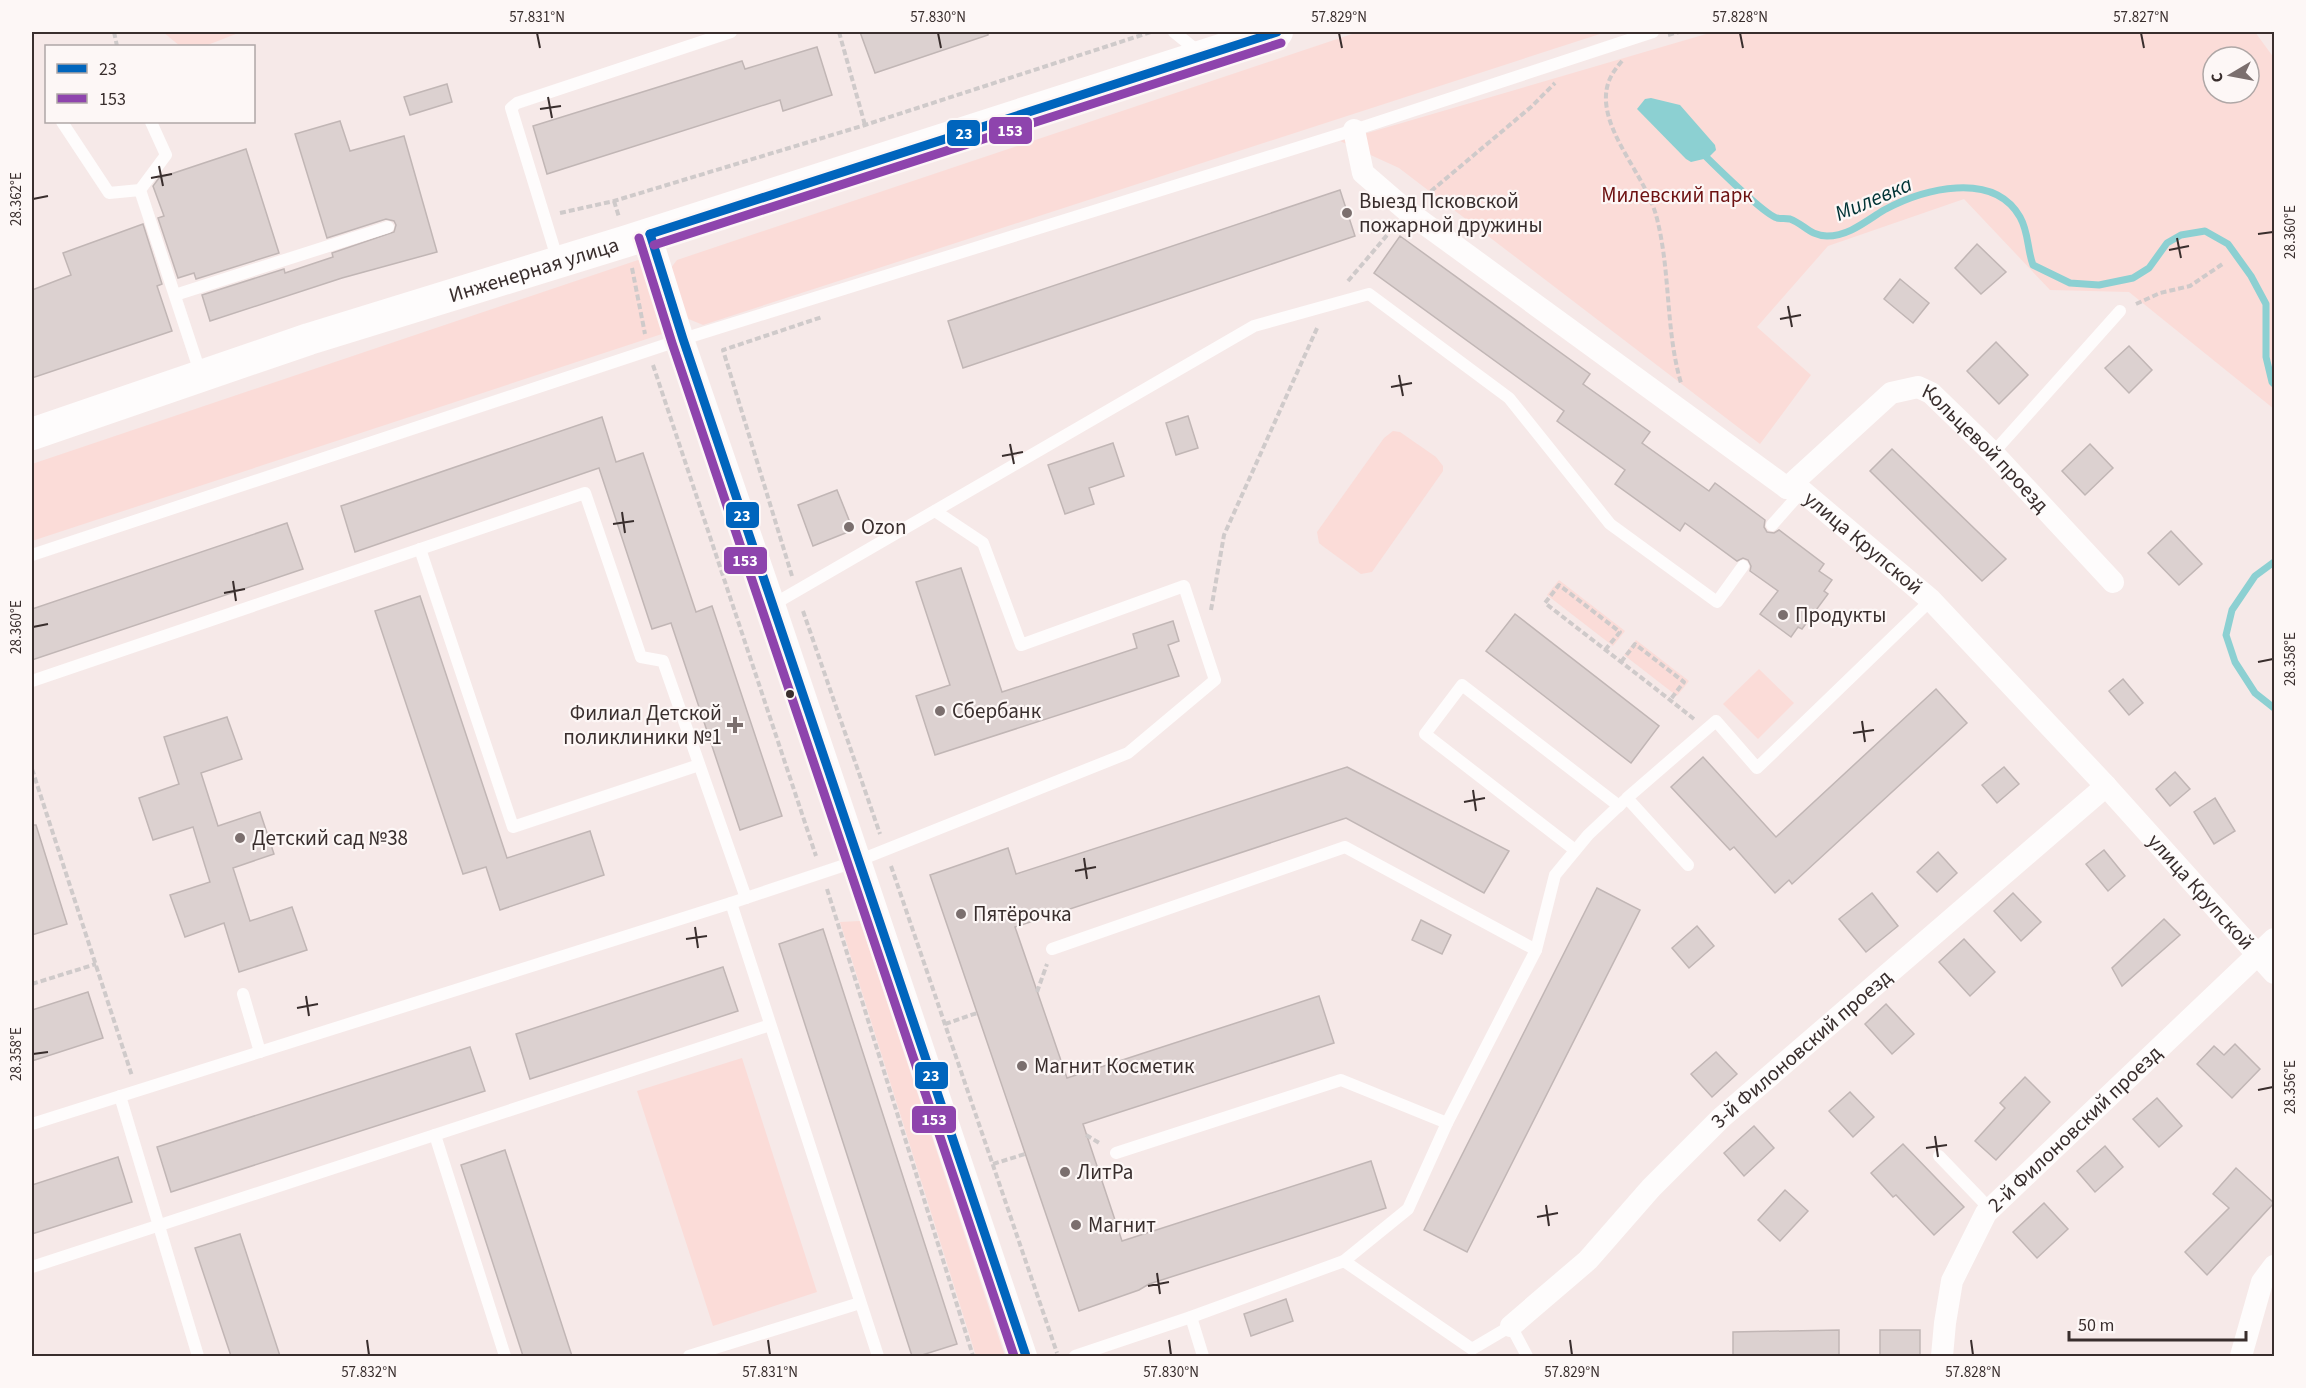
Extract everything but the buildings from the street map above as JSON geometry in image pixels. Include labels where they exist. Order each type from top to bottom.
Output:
[{"type":"main road","name":"Инженерная улица","points":[[32,434],[309,339],[639,238],[1277,32]]},
{"type":"street","name":"улица Крупской","points":[[1354,130],[1363,173],[1407,211],[1794,490],[1931,600],[2106,786],[2274,972]]},
{"type":"street","points":[[639,238],[683,339],[1026,1356]]},
{"type":"street","name":"Кольцевой проезд","points":[[1794,490],[1891,393],[1905,388],[1918,387],[1931,393],[1993,453],[2113,582]]},
{"type":"street","name":"3-й Филоновский проезд","points":[[1511,1326],[1588,1260],[1651,1188],[1720,1118],[2106,786]]},
{"type":"street","name":"2-й Филоновский проезд","points":[[1942,1356],[1952,1281],[1986,1213],[2274,939]]},
{"type":"street","points":[[2241,1356],[2262,1282],[2274,1266]]},
{"type":"lane","points":[[558,262],[512,108],[517,104],[731,32]]},
{"type":"lane","points":[[1174,32],[1204,56]]},
{"type":"lane","points":[[32,555],[683,339],[1656,35]]},
{"type":"lane","points":[[63,123],[109,193],[140,190],[166,155],[151,123]]},
{"type":"lane","points":[[140,190],[201,376]]},
{"type":"lane","points":[[175,295],[387,227]]},
{"type":"lane","points":[[774,604],[1254,326],[1369,294],[1509,399],[1610,524],[1717,602],[1743,566]]},
{"type":"lane","points":[[1993,453],[2120,311]]},
{"type":"lane","points":[[1772,525],[1794,490]]},
{"type":"lane","points":[[32,681],[585,493],[641,657],[663,661],[746,898]]},
{"type":"lane","points":[[32,1124],[860,860],[1128,753],[1215,680],[1184,586],[1021,645],[983,543],[934,511]]},
{"type":"lane","points":[[420,549],[513,827],[699,765]]},
{"type":"lane","points":[[1075,1356],[1191,1317],[1344,1261],[1408,1209],[1447,1124],[1536,950],[1555,874],[1575,850],[1623,802],[1716,721],[1757,768],[1931,600]]},
{"type":"lane","points":[[1575,850],[1425,734],[1462,685],[1623,802],[1688,865]]},
{"type":"lane","points":[[1052,949],[1345,847],[1536,950]]},
{"type":"lane","points":[[731,903],[878,1356]]},
{"type":"lane","points":[[243,994],[260,1052]]},
{"type":"lane","points":[[32,1267],[770,1025]]},
{"type":"lane","points":[[1116,1153],[1341,1080],[1447,1124]]},
{"type":"lane","points":[[120,1096],[198,1356]]},
{"type":"lane","points":[[435,1135],[505,1356]]},
{"type":"lane","points":[[1939,1156],[1990,1209]]},
{"type":"lane","points":[[1344,1261],[1472,1349],[1511,1326],[1527,1356]]},
{"type":"lane","points":[[689,1356],[860,1303]]},
{"type":"lane","points":[[1191,1317],[1203,1356]]},
{"type":"path","points":[[839,32],[865,125]]},
{"type":"path","points":[[545,216],[614,201],[865,125],[1151,32]]},
{"type":"path","points":[[1656,35],[1679,32]]},
{"type":"path","points":[[1623,60],[1610,75],[1606,87],[1608,117],[1633,164],[1655,214],[1666,275],[1674,360],[1695,420]]},
{"type":"path","points":[[1204,646],[1224,535],[1327,305],[1407,211],[1531,107],[1559,79]]},
{"type":"path","points":[[639,238],[648,352],[822,873],[973,1356]]},
{"type":"path","points":[[2120,311],[2160,293],[2190,286],[2224,263]]},
{"type":"path","points":[[825,316],[723,350],[796,591],[1058,1356]]},
{"type":"path","points":[[1605,650],[1620,632],[1559,585],[1545,603],[1605,650],[1670,700],[1695,720],[1687,728]]},
{"type":"path","points":[[1621,662],[1635,644],[1652,657],[1684,682],[1670,700]]},
{"type":"path","points":[[32,769],[137,1091]]},
{"type":"path","points":[[1037,992],[1052,949]]},
{"type":"path","points":[[32,984],[96,964]]},
{"type":"path","points":[[945,1024],[977,1013]]},
{"type":"path","points":[[993,1164],[1025,1154]]},
{"type":"green space","points":[[163,32],[241,32],[208,45],[179,45]]},
{"type":"green space","points":[[1358,32],[1606,32],[703,325],[679,315],[667,273],[677,260]]},
{"type":"green space","name":"Милевский парк","points":[[1713,32],[2255,32],[2274,58],[2274,409],[2129,292],[2050,290],[1964,199],[1828,246],[1757,327],[1811,375],[1760,444],[1399,168],[1340,141]]},
{"type":"green space","points":[[644,258],[668,332],[32,541],[32,464]]},
{"type":"green space","points":[[1393,431],[1400,432],[1436,457],[1443,466],[1443,471],[1372,572],[1361,574],[1319,543],[1317,532],[1384,438]]},
{"type":"green space","points":[[1559,580],[1625,631],[1613,646],[1547,595]]},
{"type":"green space","points":[[1636,640],[1689,681],[1677,696],[1624,655]]},
{"type":"green space","points":[[1759,669],[1794,703],[1758,739],[1723,704]]},
{"type":"green space","points":[[860,921],[1005,1356],[976,1356],[840,922]]},
{"type":"green space","points":[[742,1058],[817,1292],[713,1326],[637,1091]]},
{"type":"water","points":[[1651,98],[1680,105],[1715,145],[1716,150],[1708,158],[1691,162],[1686,159],[1637,109],[1645,99]]},
{"type":"waterway","name":"Милевка","points":[[1701,152],[1770,215],[1790,219],[1812,232],[1827,236],[1850,231],[1900,202],[1937,191],[1956,188],[1993,193],[2008,202],[2020,217],[2033,265],[2070,283],[2099,285],[2133,278],[2149,268],[2167,243],[2181,235],[2205,231],[2228,244],[2251,276],[2266,304],[2266,357],[2274,384]]},
{"type":"waterway","name":"Милевка","points":[[2274,562],[2255,576],[2232,610],[2226,635],[2235,662],[2255,693],[2274,708]]},
{"type":"transit line","name":"23","points":[[650,234],[1277,32]]},
{"type":"transit line","name":"153","points":[[654,245],[1281,43]]},
{"type":"transit line","name":"23","points":[[650,234],[683,339],[1026,1356]]},
{"type":"transit line","name":"153","points":[[639,238],[672,343],[1014,1356]]},
{"type":"place","name":"Выезд Псковской пожарной дружины","points":[[1347,213]]},
{"type":"place","name":"Ozon","points":[[849,527]]},
{"type":"place","name":"Продукты","points":[[1783,615]]},
{"type":"place","name":"Сбербанк","points":[[940,711]]},
{"type":"place","name":"Филиал Детской поликлиники №1","points":[[735,725]]},
{"type":"place","name":"Детский сад №38","points":[[240,838]]},
{"type":"place","name":"Пятёрочка","points":[[961,914]]},
{"type":"place","name":"Магнит Косметик","points":[[1022,1066]]},
{"type":"place","name":"ЛитРа","points":[[1065,1172]]},
{"type":"place","name":"Магнит","points":[[1076,1225]]}]
